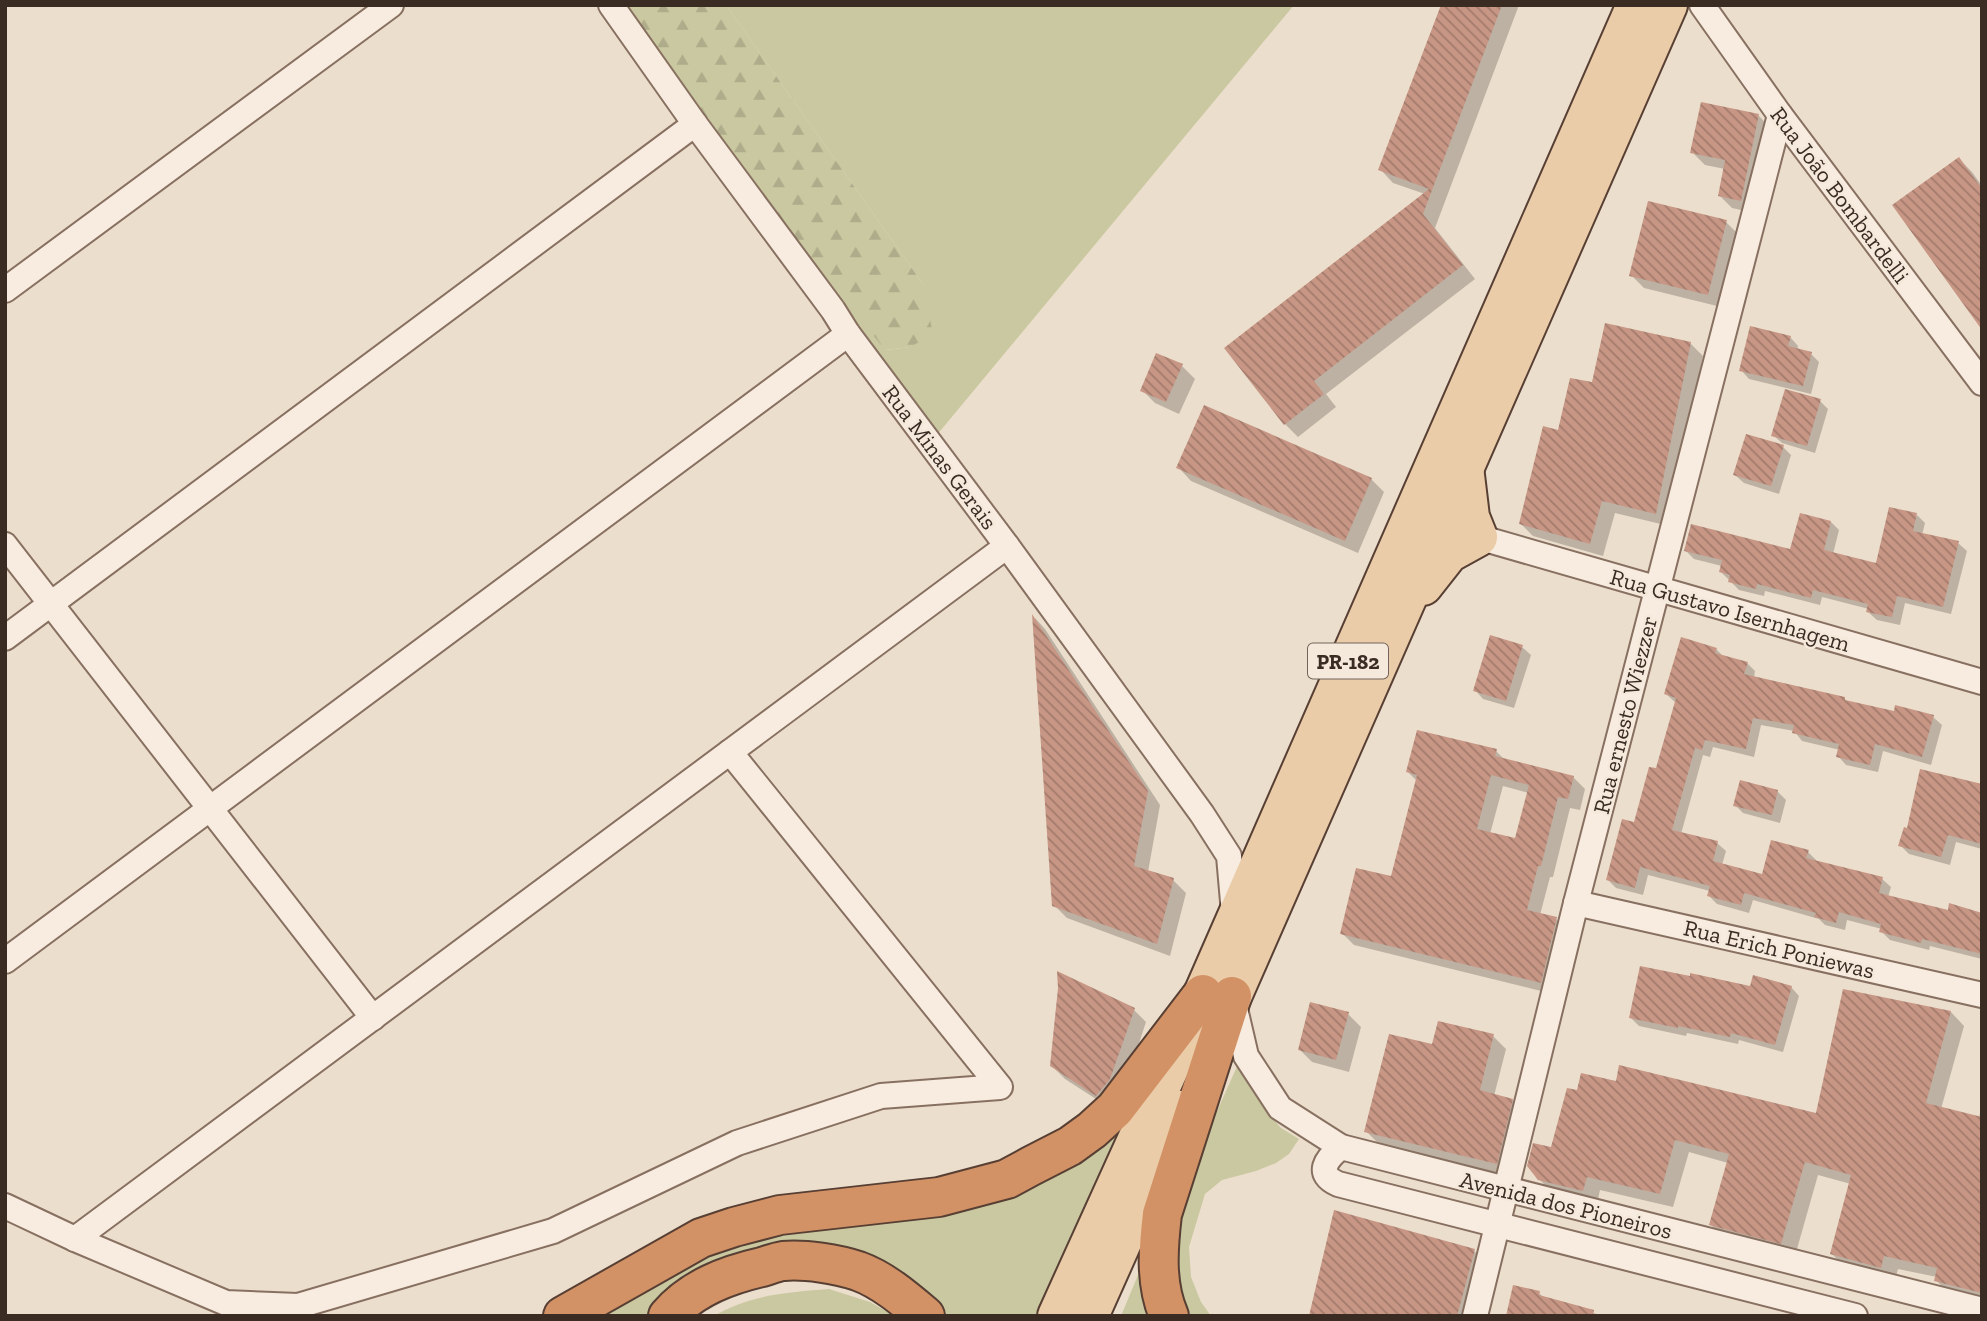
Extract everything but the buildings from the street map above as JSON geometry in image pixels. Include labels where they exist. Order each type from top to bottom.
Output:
[{"type":"highway","points":[[564,1316],[630,1276],[701,1238],[734,1227],[780,1215],[939,1197],[1007,1179],[1070,1146],[1092,1130],[1115,1109],[1217,995]]},
{"type":"highway","name":"PR-182","points":[[1169,1316],[1162,1300],[1159,1273],[1158,1243],[1162,1214],[1217,995]]},
{"type":"highway","points":[[668,1316],[700,1289],[736,1273],[783,1261],[816,1262],[858,1271],[891,1289],[925,1316]]},
{"type":"main road","name":"PR-182","points":[[1217,995],[1235,921],[1636,5]]},
{"type":"main road","name":"PR-182","points":[[1057,1316],[1217,995],[1397,617],[1668,5]]},
{"type":"main road","points":[[1397,617],[1449,553],[1478,537],[1470,517],[1464,467]]},
{"type":"main road","points":[[1089,1316],[1217,995]]},
{"type":"street","points":[[5,290],[391,5]]},
{"type":"street","name":"Rua Minas Gerais","points":[[611,5],[848,334],[1007,546],[1202,814],[1229,856],[1235,921]]},
{"type":"street","name":"Rua João Bombardelli","points":[[1702,5],[1780,115],[1982,383]]},
{"type":"street","name":"Rua ernesto Wiezzer","points":[[1475,1316],[1576,903],[1780,115]]},
{"type":"street","points":[[5,638],[695,124]]},
{"type":"street","points":[[5,961],[848,334]]},
{"type":"street","name":"Rua Gustavo Isernhagem","points":[[1478,537],[1982,682]]},
{"type":"street","points":[[5,545],[373,1018]]},
{"type":"street","points":[[75,1239],[1007,546]]},
{"type":"street","points":[[5,1206],[226,1303],[298,1306],[553,1231],[737,1143],[881,1096],[1000,1087],[730,752]]},
{"type":"street","name":"Rua Erich Poniewas","points":[[1576,903],[1982,995]]},
{"type":"street","name":"Avenida dos Pioneiros","points":[[1217,995],[1246,1056],[1280,1108],[1341,1147],[1982,1310]]},
{"type":"street","points":[[1341,1147],[1326,1162],[1324,1173],[1328,1180],[1338,1184],[1854,1316]]},
{"type":"street","points":[[1688,1273],[1698,1238]]},
{"type":"street","points":[[1861,1316],[1868,1281]]},
{"type":"green space","points":[[620,5],[726,5],[923,284],[933,334],[910,347],[885,350],[674,84]]},
{"type":"green space","points":[[726,5],[1294,5],[931,442],[674,84],[886,350],[910,347],[923,284]]},
{"type":"green space","points":[[1194,1009],[1055,1316],[928,1316],[819,1259],[666,1316],[568,1316],[666,1259],[1034,1170]]},
{"type":"green space","points":[[1239,1062],[1267,1112],[1281,1128],[1299,1139],[1289,1154],[1276,1163],[1222,1180],[1205,1194],[1189,1247],[1191,1277],[1201,1302],[1211,1316],[1180,1316],[1173,1281],[1181,1192]]},
{"type":"green space","points":[[1150,1246],[1152,1316],[1121,1316]]},
{"type":"green space","points":[[829,1289],[870,1302],[895,1316],[714,1316],[755,1299]]}]
